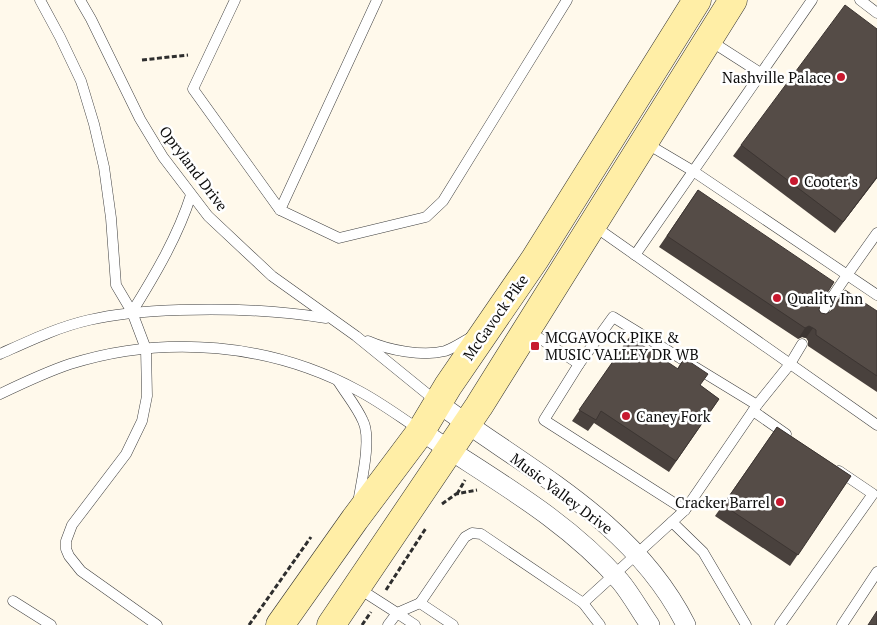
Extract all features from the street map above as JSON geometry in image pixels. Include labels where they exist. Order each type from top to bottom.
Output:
[{"type":"street","name":"McGavock Pike","points":[[280,625],[355,518],[421,431],[448,386],[535,259],[697,0]]},
{"type":"street","name":"McGavock Pike","points":[[331,625],[450,451],[732,0]]},
{"type":"street","name":"Music Valley Drive","points":[[438,403],[579,501],[620,536],[655,574],[686,625]]},
{"type":"street","name":"Music Valley Drive","points":[[421,431],[526,499],[572,533],[620,582],[650,625]]},
{"type":"lane","points":[[40,0],[81,81],[94,124],[106,176],[116,285],[132,312],[146,349],[147,396],[142,422],[126,454],[78,515],[68,534],[66,549],[81,571],[157,625]]},
{"type":"lane","name":"Opryland Drive","points":[[80,0],[140,119],[162,157],[208,216],[272,276],[356,336],[438,403]]},
{"type":"lane","points":[[235,0],[193,89],[280,210],[339,238],[426,217],[443,201],[567,0]]},
{"type":"lane","points":[[280,210],[377,0]]},
{"type":"lane","points":[[635,255],[812,0]]},
{"type":"lane","points":[[860,0],[877,13]]},
{"type":"lane","points":[[708,39],[762,74]]},
{"type":"lane","points":[[643,142],[692,171],[877,296]]},
{"type":"lane","points":[[132,312],[150,283],[184,218],[191,195]]},
{"type":"lane","points":[[591,224],[877,425]]},
{"type":"lane","points":[[818,318],[877,233]]},
{"type":"lane","name":"Opryland Drive","points":[[0,354],[40,336],[87,320],[132,312],[221,308],[258,309],[329,318]]},
{"type":"lane","points":[[685,510],[544,420],[579,364],[613,317],[755,408],[793,439]]},
{"type":"lane","points":[[356,336],[381,347],[429,353],[445,351],[490,324]]},
{"type":"lane","points":[[526,329],[579,364]]},
{"type":"lane","points":[[584,603],[685,510],[755,408],[790,364],[802,344]]},
{"type":"lane","points":[[0,394],[31,379],[70,364],[146,349],[194,346],[263,355],[304,366],[361,391],[421,431]]},
{"type":"lane","points":[[338,380],[364,422],[366,437],[364,465],[355,518]]},
{"type":"lane","points":[[780,625],[873,494],[833,466]]},
{"type":"lane","points":[[672,522],[704,552],[746,625]]},
{"type":"lane","points":[[388,625],[397,613],[420,602],[465,537],[472,533],[481,534],[584,603],[600,625]]},
{"type":"lane","points":[[842,625],[877,572]]},
{"type":"lane","points":[[357,587],[415,625]]},
{"type":"lane","points":[[13,601],[50,625]]},
{"type":"lane","points":[[420,602],[453,625]]},
{"type":"path","points":[[142,60],[188,55]]},
{"type":"path","points":[[249,625],[311,537]]},
{"type":"building","points":[[845,5],[877,29],[877,177],[843,222],[741,145]]},
{"type":"building","name":"Quality Inn","points":[[698,190],[834,282],[820,304],[819,310],[821,313],[826,314],[831,311],[845,290],[877,311],[877,376],[816,335],[816,330],[813,328],[809,326],[805,328],[667,236]]},
{"type":"building","points":[[630,337],[678,369],[684,358],[708,374],[700,385],[719,399],[676,461],[601,411],[596,420],[579,410]]},
{"type":"building","name":"Cracker Barrel","points":[[777,427],[851,476],[798,555],[723,505]]},
{"type":"building","points":[[877,611],[877,625],[868,625]]},
{"type":"place","name":"Nashville Palace","points":[[841,77]]},
{"type":"place","name":"Cooter's","points":[[794,181]]},
{"type":"place","name":"Quality Inn","points":[[777,298]]},
{"type":"place","name":"MCGAVOCK PIKE & MUSIC VALLEY DR WB","points":[[535,346]]},
{"type":"place","name":"Caney Fork","points":[[626,416]]},
{"type":"place","name":"Cracker Barrel","points":[[780,502]]}]
